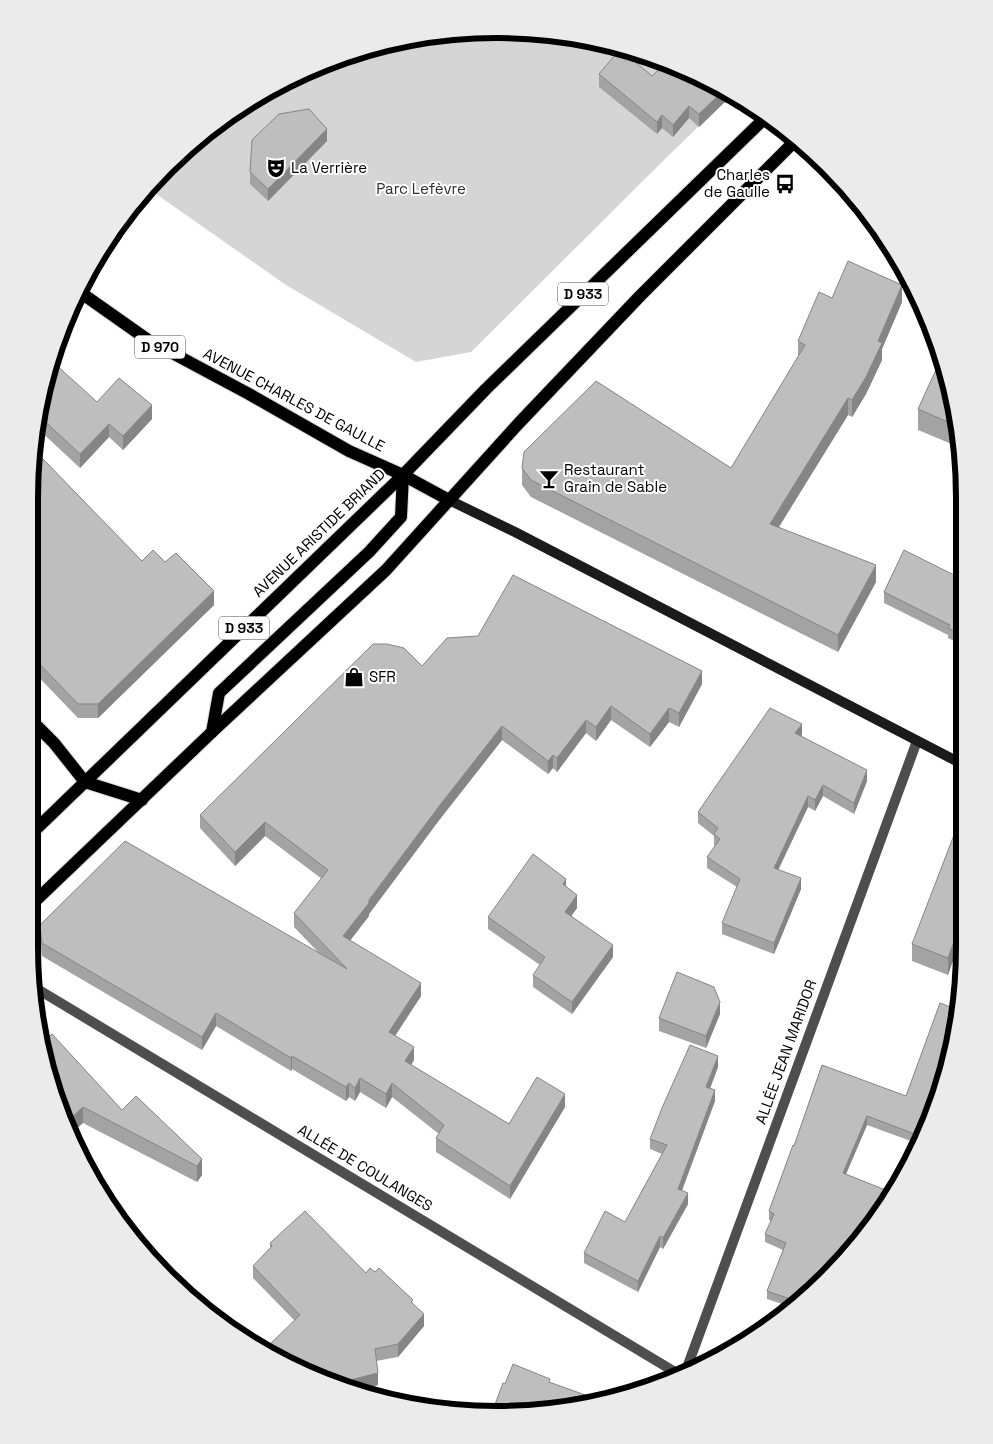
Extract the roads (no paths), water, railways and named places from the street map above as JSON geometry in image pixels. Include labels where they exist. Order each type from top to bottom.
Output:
[{"type":"main road","name":"D 933","points":[[403,475],[492,383],[761,122]]},
{"type":"main road","name":"D 933","points":[[38,898],[212,732],[386,570],[519,423],[640,296],[791,145]]},
{"type":"main road","name":"AVENUE CHARLES DE GAULLE","points":[[84,295],[148,340],[342,447],[403,475],[449,500]]},
{"type":"main road","points":[[212,732],[218,693],[369,552],[401,517],[403,475]]},
{"type":"main road","name":"AVENUE ARISTIDE BRIAND","points":[[38,827],[403,475]]},
{"type":"main road","name":"D 970","points":[[449,500],[515,532],[956,761]]},
{"type":"main road","points":[[38,727],[85,782],[142,800]]},
{"type":"street","name":"ALLÉE JEAN MARIDOR","points":[[688,1365],[917,741]]},
{"type":"street","name":"ALLÉE DE COULANGES","points":[[39,990],[674,1371]]},
{"type":"place","name":"La Verrière","points":[[276,168]]},
{"type":"place","name":"Charles de Gaulle","points":[[785,184]]},
{"type":"place","name":"Restaurant Grain de Sable","points":[[549,479]]},
{"type":"place","name":"SFR","points":[[354,677]]},
{"type":"park label","name":"Parc Lefèvre","points":[[421,189]]}]
